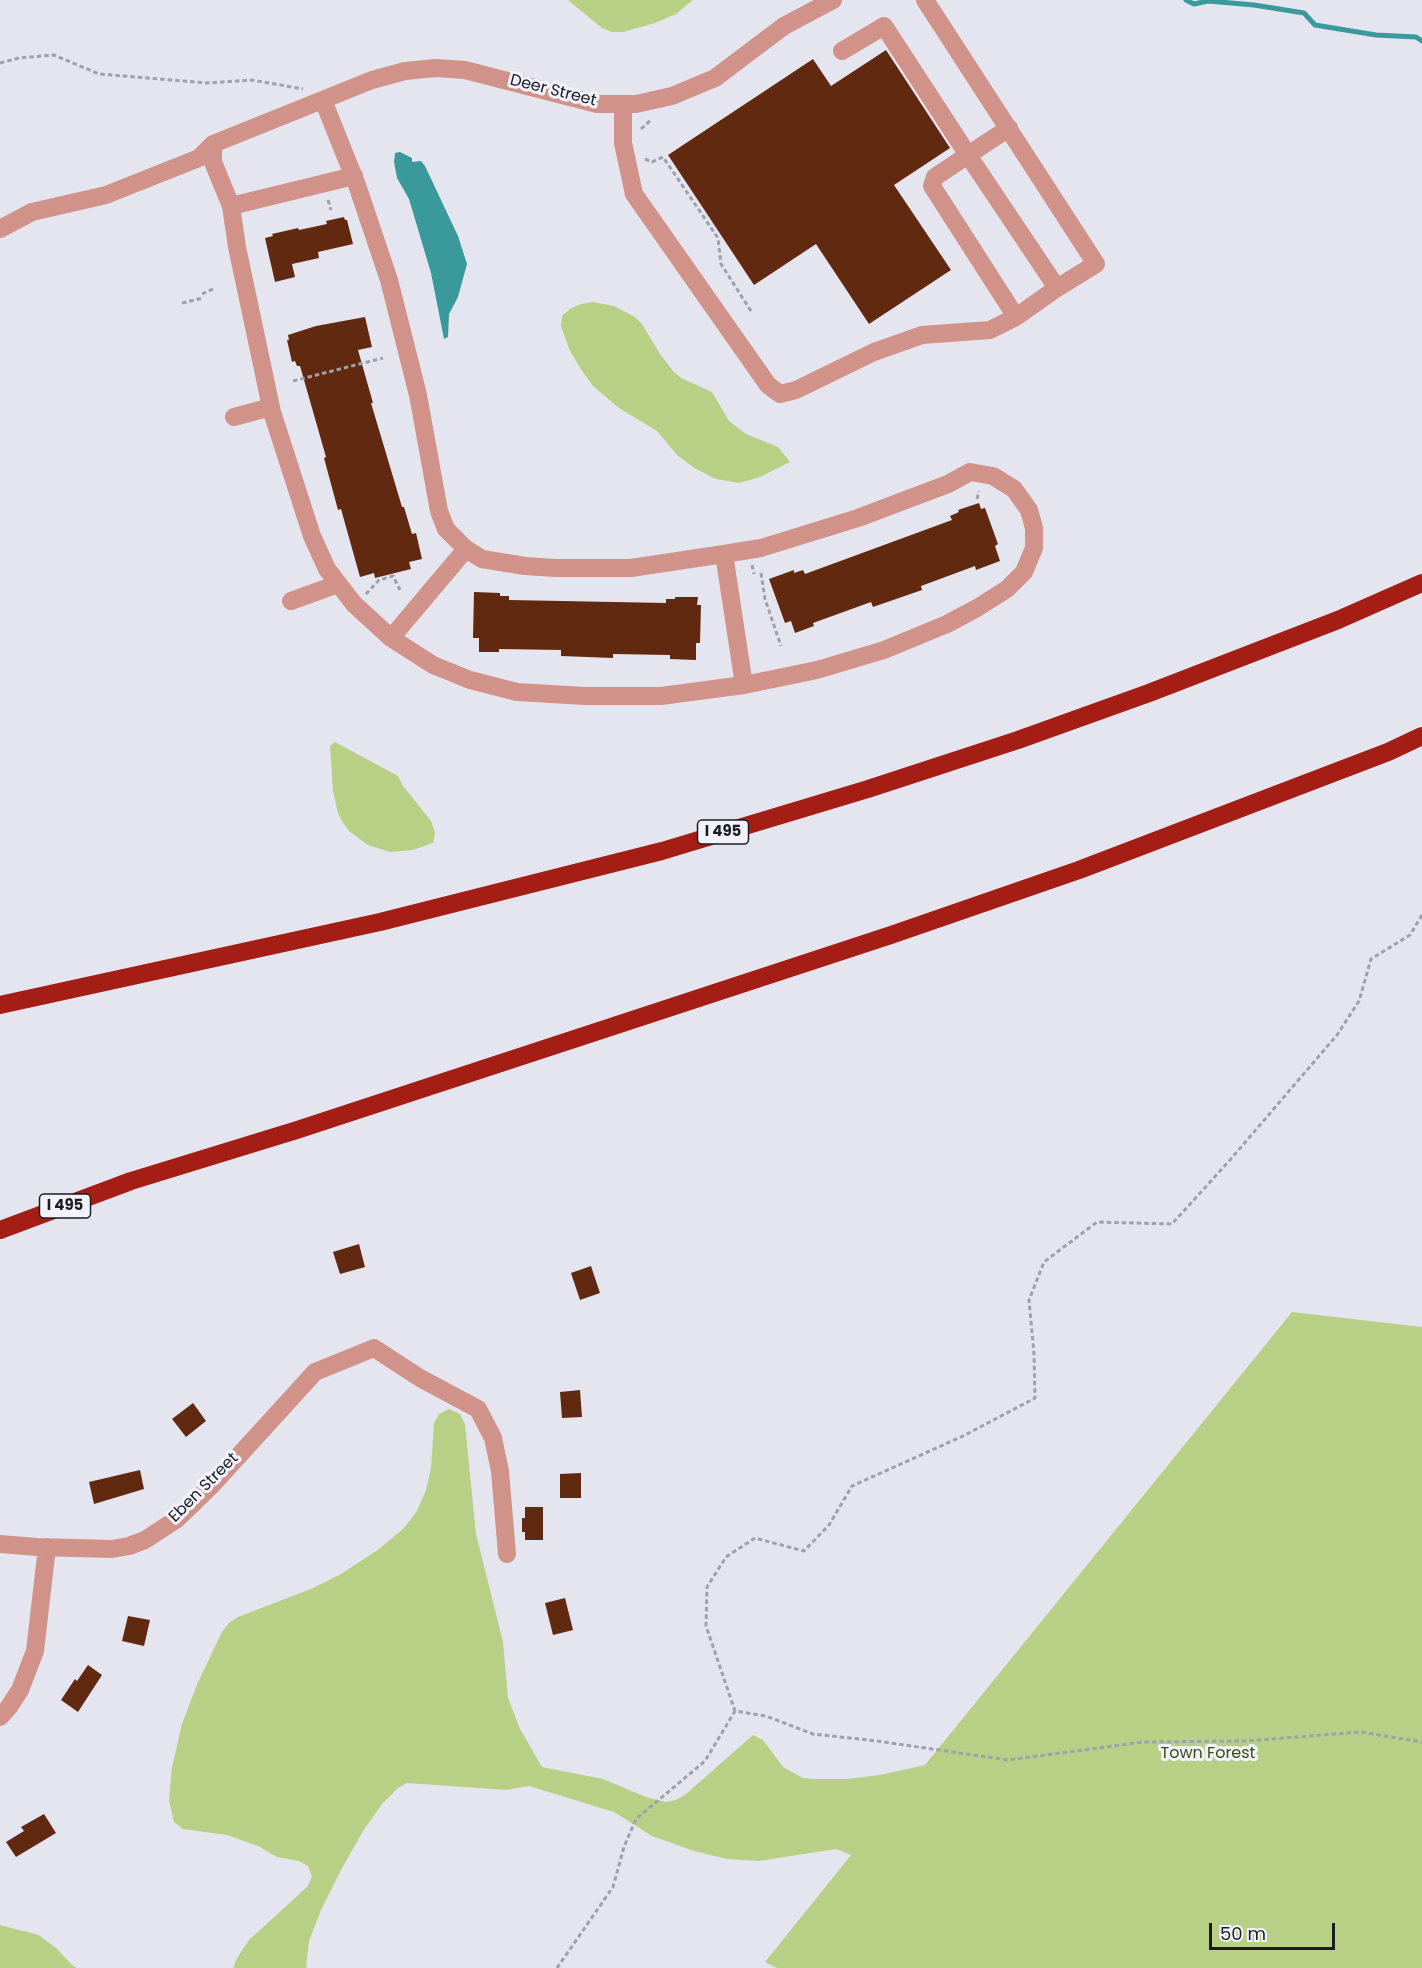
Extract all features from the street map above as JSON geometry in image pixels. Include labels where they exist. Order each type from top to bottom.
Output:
[{"type":"highway","name":"I 495","points":[[0,1005],[380,922],[673,847],[868,789],[1018,740],[1149,693],[1338,620],[1422,583]]},
{"type":"highway","name":"I 495","points":[[0,1230],[131,1181],[297,1130],[891,935],[1079,870],[1377,756],[1422,736]]},
{"type":"street","name":"Deer Street","points":[[0,229],[32,213],[106,195],[199,158],[213,144],[384,76],[416,69],[445,68],[487,74],[586,102],[623,105],[661,99],[704,84],[736,64],[784,26],[833,0]]},
{"type":"street","points":[[623,105],[622,143],[634,194],[768,385],[780,394],[796,390],[874,352],[922,335],[990,330],[1016,317],[1096,264],[925,0]]},
{"type":"street","points":[[842,51],[884,26],[1057,288]]},
{"type":"street","points":[[213,144],[213,162],[231,206],[237,247],[271,407],[312,537],[327,569],[354,604],[391,638],[413,654],[450,673],[517,692],[585,696],[661,696],[744,686],[817,670],[884,650],[947,624],[1007,589],[1024,572],[1034,548],[1034,528],[1029,510],[1014,489],[993,476],[970,472],[948,484],[858,518],[760,548],[724,555],[631,568],[555,568],[482,559],[466,549],[446,529],[440,511],[418,395],[389,280],[354,176],[323,100]]},
{"type":"street","points":[[1009,128],[935,177],[932,186],[1016,317]]},
{"type":"street","points":[[231,206],[354,176]]},
{"type":"street","points":[[234,417],[271,407]]},
{"type":"street","points":[[391,638],[466,549]]},
{"type":"street","points":[[724,555],[744,686]]},
{"type":"street","points":[[291,601],[338,584]]},
{"type":"street","name":"Eben Street","points":[[0,1544],[112,1549],[129,1546],[161,1530],[177,1519],[212,1485],[315,1372],[374,1348],[420,1378],[478,1409],[493,1438],[500,1471],[507,1554]]},
{"type":"street","points":[[0,1716],[20,1690],[35,1651],[47,1547]]},
{"type":"path","points":[[0,63],[19,58],[54,55],[99,74],[207,83],[252,80],[301,88],[323,100]]},
{"type":"path","points":[[639,130],[653,119]]},
{"type":"path","points":[[640,154],[644,159],[652,162],[663,157],[718,238],[721,264],[752,311]]},
{"type":"path","points":[[183,303],[203,296],[213,289]]},
{"type":"path","points":[[293,381],[383,358]]},
{"type":"path","points":[[761,573],[765,599],[781,646]]},
{"type":"path","points":[[362,597],[379,580],[393,576],[400,590]]},
{"type":"path","points":[[557,1968],[613,1887],[624,1847],[636,1819],[705,1761],[735,1711],[706,1626],[707,1587],[726,1557],[754,1538],[804,1551],[829,1525],[852,1486],[963,1436],[1035,1398],[1029,1300],[1044,1262],[1097,1222],[1172,1224],[1337,1035],[1359,1001],[1371,959],[1410,935],[1422,915]]},
{"type":"path","points":[[735,1711],[766,1716],[813,1734],[1008,1760],[1143,1742],[1246,1741],[1361,1732],[1422,1742]]},
{"type":"green space","points":[[568,0],[693,0],[676,14],[655,23],[623,32],[612,32],[602,28]]},
{"type":"green space","points":[[593,302],[614,306],[635,317],[673,371],[681,378],[712,392],[729,421],[746,434],[778,447],[790,462],[760,477],[739,483],[716,479],[696,469],[678,456],[657,431],[619,408],[593,386],[569,349],[561,326],[562,316],[581,304]]},
{"type":"green space","points":[[335,742],[398,776],[403,786],[431,821],[435,833],[433,843],[413,850],[390,852],[368,845],[350,832],[338,813],[333,791],[330,746]]},
{"type":"green space","name":"Town Forest","points":[[1292,1312],[1422,1327],[1422,1968],[777,1968],[765,1962],[851,1855],[836,1849],[759,1861],[727,1859],[694,1851],[652,1836],[614,1812],[529,1786],[507,1790],[407,1783],[398,1788],[382,1804],[363,1831],[341,1870],[309,1941],[306,1968],[233,1968],[249,1940],[307,1887],[312,1877],[308,1866],[299,1861],[277,1857],[258,1846],[227,1835],[183,1829],[174,1822],[169,1800],[172,1767],[182,1724],[198,1682],[222,1632],[229,1623],[238,1617],[311,1589],[341,1574],[379,1549],[404,1528],[417,1511],[426,1490],[431,1468],[434,1423],[439,1414],[449,1409],[460,1414],[465,1424],[476,1534],[503,1642],[508,1698],[520,1729],[542,1767],[603,1779],[646,1797],[666,1802],[676,1800],[686,1794],[753,1735],[763,1740],[783,1767],[803,1778],[847,1779],[880,1775],[925,1765]]},
{"type":"green space","points":[[0,1925],[39,1935],[77,1968],[0,1968]]},
{"type":"water","points":[[400,152],[412,158],[412,162],[421,161],[425,166],[458,236],[467,264],[458,297],[449,314],[448,337],[444,339],[431,273],[409,199],[397,178],[395,153]]},
{"type":"building","points":[[886,50],[950,148],[894,185],[951,270],[869,324],[816,244],[754,285],[668,155],[813,59],[831,86]]},
{"type":"building","points":[[344,217],[347,220],[353,244],[318,252],[319,258],[292,264],[295,277],[275,282],[265,238],[298,228],[299,230],[327,224],[326,221]]},
{"type":"building","points":[[365,317],[372,347],[358,350],[402,507],[404,507],[412,534],[416,533],[422,559],[409,562],[411,569],[375,578],[374,573],[360,577],[341,509],[338,510],[324,458],[326,457],[300,366],[297,366],[295,361],[292,362],[287,340],[289,340],[288,335],[316,326]]},
{"type":"building","points":[[979,503],[981,509],[985,508],[998,544],[995,546],[1000,561],[976,570],[975,566],[921,586],[922,590],[873,607],[871,602],[813,623],[814,626],[795,633],[791,621],[785,623],[769,579],[794,570],[794,573],[803,570],[805,574],[952,520],[950,516],[959,512],[958,510]]},
{"type":"building","points":[[474,592],[500,593],[500,596],[509,596],[509,600],[666,603],[666,599],[675,599],[675,597],[698,597],[697,605],[701,605],[700,643],[696,643],[696,660],[670,659],[670,655],[613,654],[613,658],[561,656],[561,650],[499,649],[499,652],[479,652],[479,638],[473,638]]},
{"type":"building","points":[[359,1244],[365,1267],[340,1274],[333,1252]]},
{"type":"building","points":[[591,1266],[600,1293],[580,1300],[571,1273]]},
{"type":"building","points":[[580,1390],[582,1417],[562,1418],[560,1392]]},
{"type":"building","points":[[193,1403],[206,1421],[186,1437],[172,1419]]},
{"type":"building","points":[[140,1470],[144,1489],[94,1504],[89,1482]]},
{"type":"building","points":[[581,1473],[581,1498],[560,1498],[560,1474]]},
{"type":"building","points":[[525,1507],[543,1507],[543,1540],[525,1540],[525,1532],[522,1532],[522,1518],[525,1518]]},
{"type":"building","points":[[565,1598],[573,1630],[553,1635],[545,1603]]},
{"type":"building","points":[[128,1616],[150,1620],[144,1646],[122,1641]]},
{"type":"building","points":[[88,1665],[102,1675],[78,1712],[61,1700]]},
{"type":"building","points":[[44,1814],[56,1833],[16,1857],[6,1842],[24,1831],[21,1827]]},
{"type":"waterway","points":[[1186,0],[1194,4],[1208,1],[1304,13],[1315,25],[1376,35],[1416,37],[1422,41]]}]
